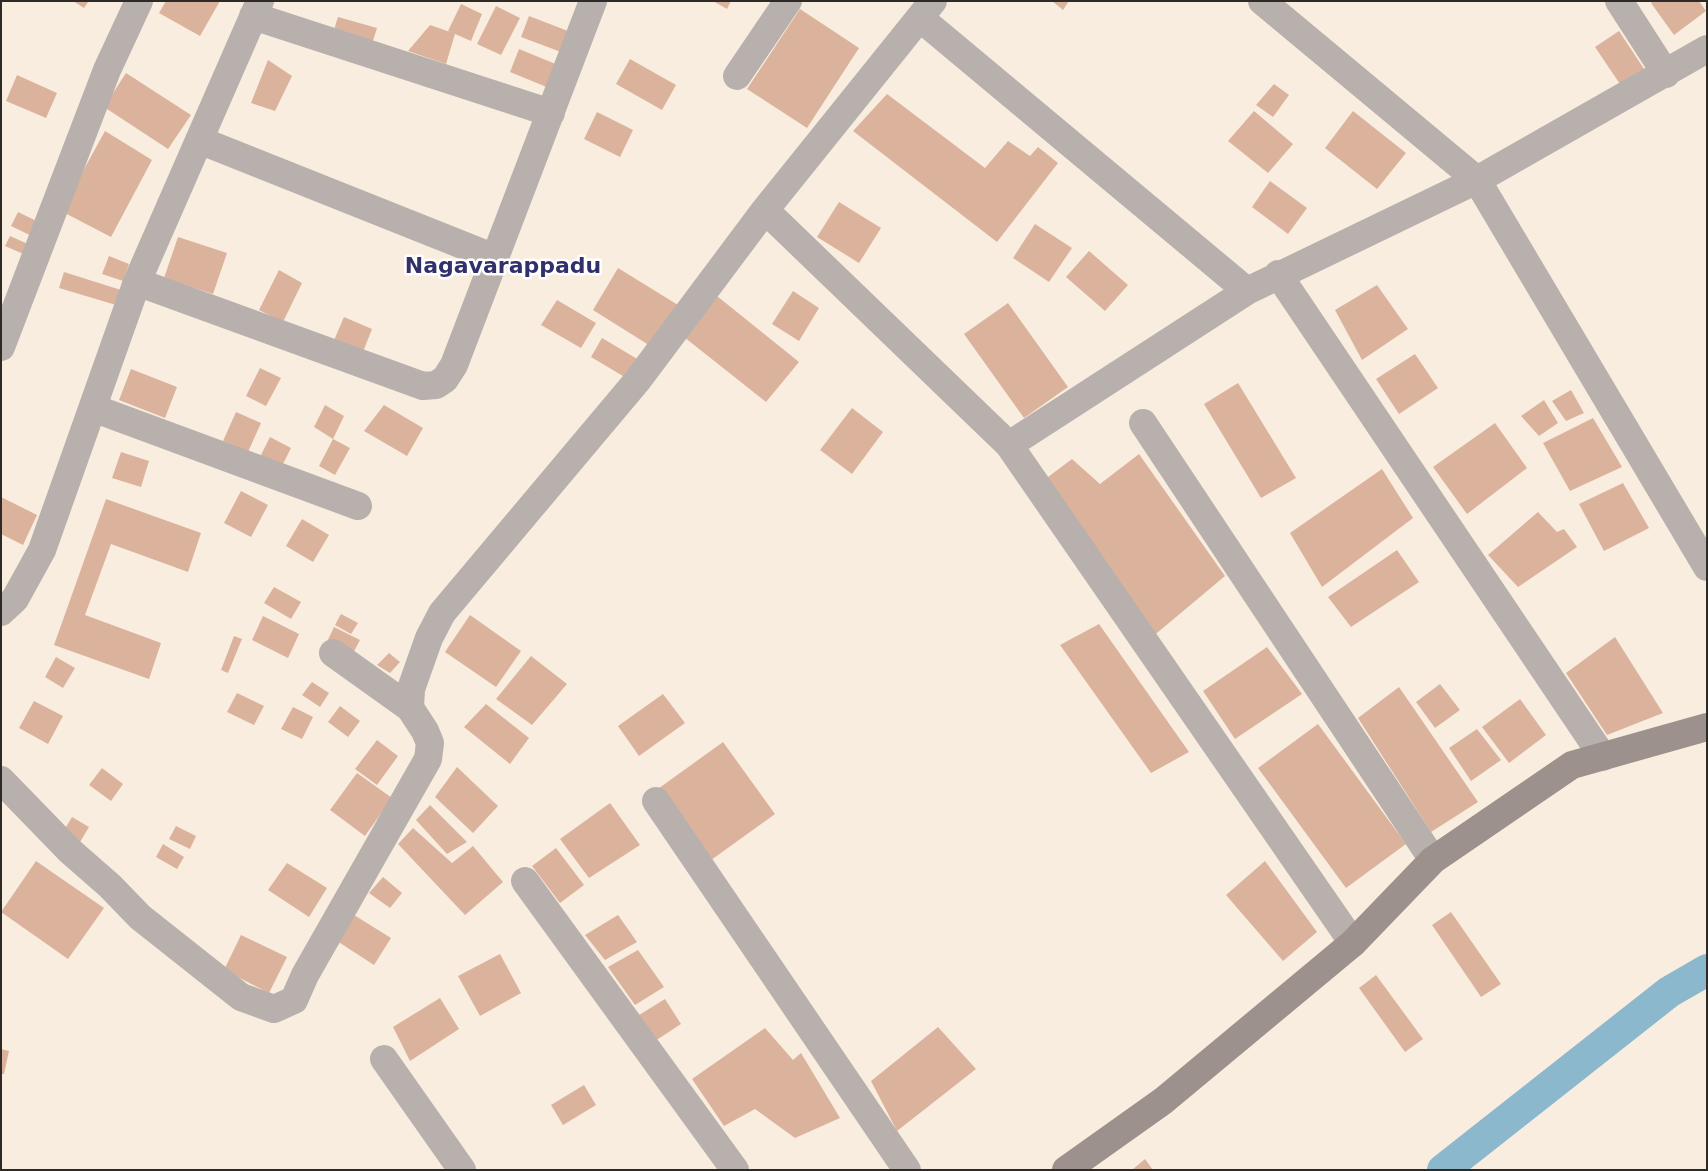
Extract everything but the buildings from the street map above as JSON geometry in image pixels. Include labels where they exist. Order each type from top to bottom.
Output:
[{"type":"main road","points":[[1066,1170],[1163,1101],[1353,943],[1433,860],[1572,766],[1707,727]]},
{"type":"street","points":[[1,347],[107,70],[139,1]]},
{"type":"street","points":[[137,282],[423,386],[436,386],[445,379],[454,365],[593,1]]},
{"type":"street","points":[[737,76],[788,1]]},
{"type":"street","points":[[1262,1],[1477,180],[1707,567]]},
{"type":"street","points":[[1619,1],[1666,74]]},
{"type":"street","points":[[1,612],[15,599],[42,550],[137,282],[256,8],[551,113]]},
{"type":"street","points":[[410,708],[411,689],[429,638],[442,613],[636,381],[765,210],[927,10],[1246,291]]},
{"type":"street","points":[[1009,445],[1246,291],[1477,180],[1707,49]]},
{"type":"street","points":[[199,140],[495,258]]},
{"type":"street","points":[[765,210],[1009,445],[1353,943]]},
{"type":"street","points":[[1278,274],[1603,757]]},
{"type":"street","points":[[93,408],[358,506]]},
{"type":"street","points":[[1143,423],[1433,860]]},
{"type":"street","points":[[1,780],[70,851],[110,886],[140,917],[241,997],[274,1009],[294,1000],[305,975],[428,759],[430,743],[425,731],[410,708],[333,653]]},
{"type":"street","points":[[656,801],[907,1170]]},
{"type":"street","points":[[525,881],[735,1170]]},
{"type":"street","points":[[384,1059],[462,1170]]},
{"type":"waterway","points":[[1443,1170],[1669,992],[1707,970]]},
{"type":"district","name":"Nagavarappadu","points":[[503,267]]}]
